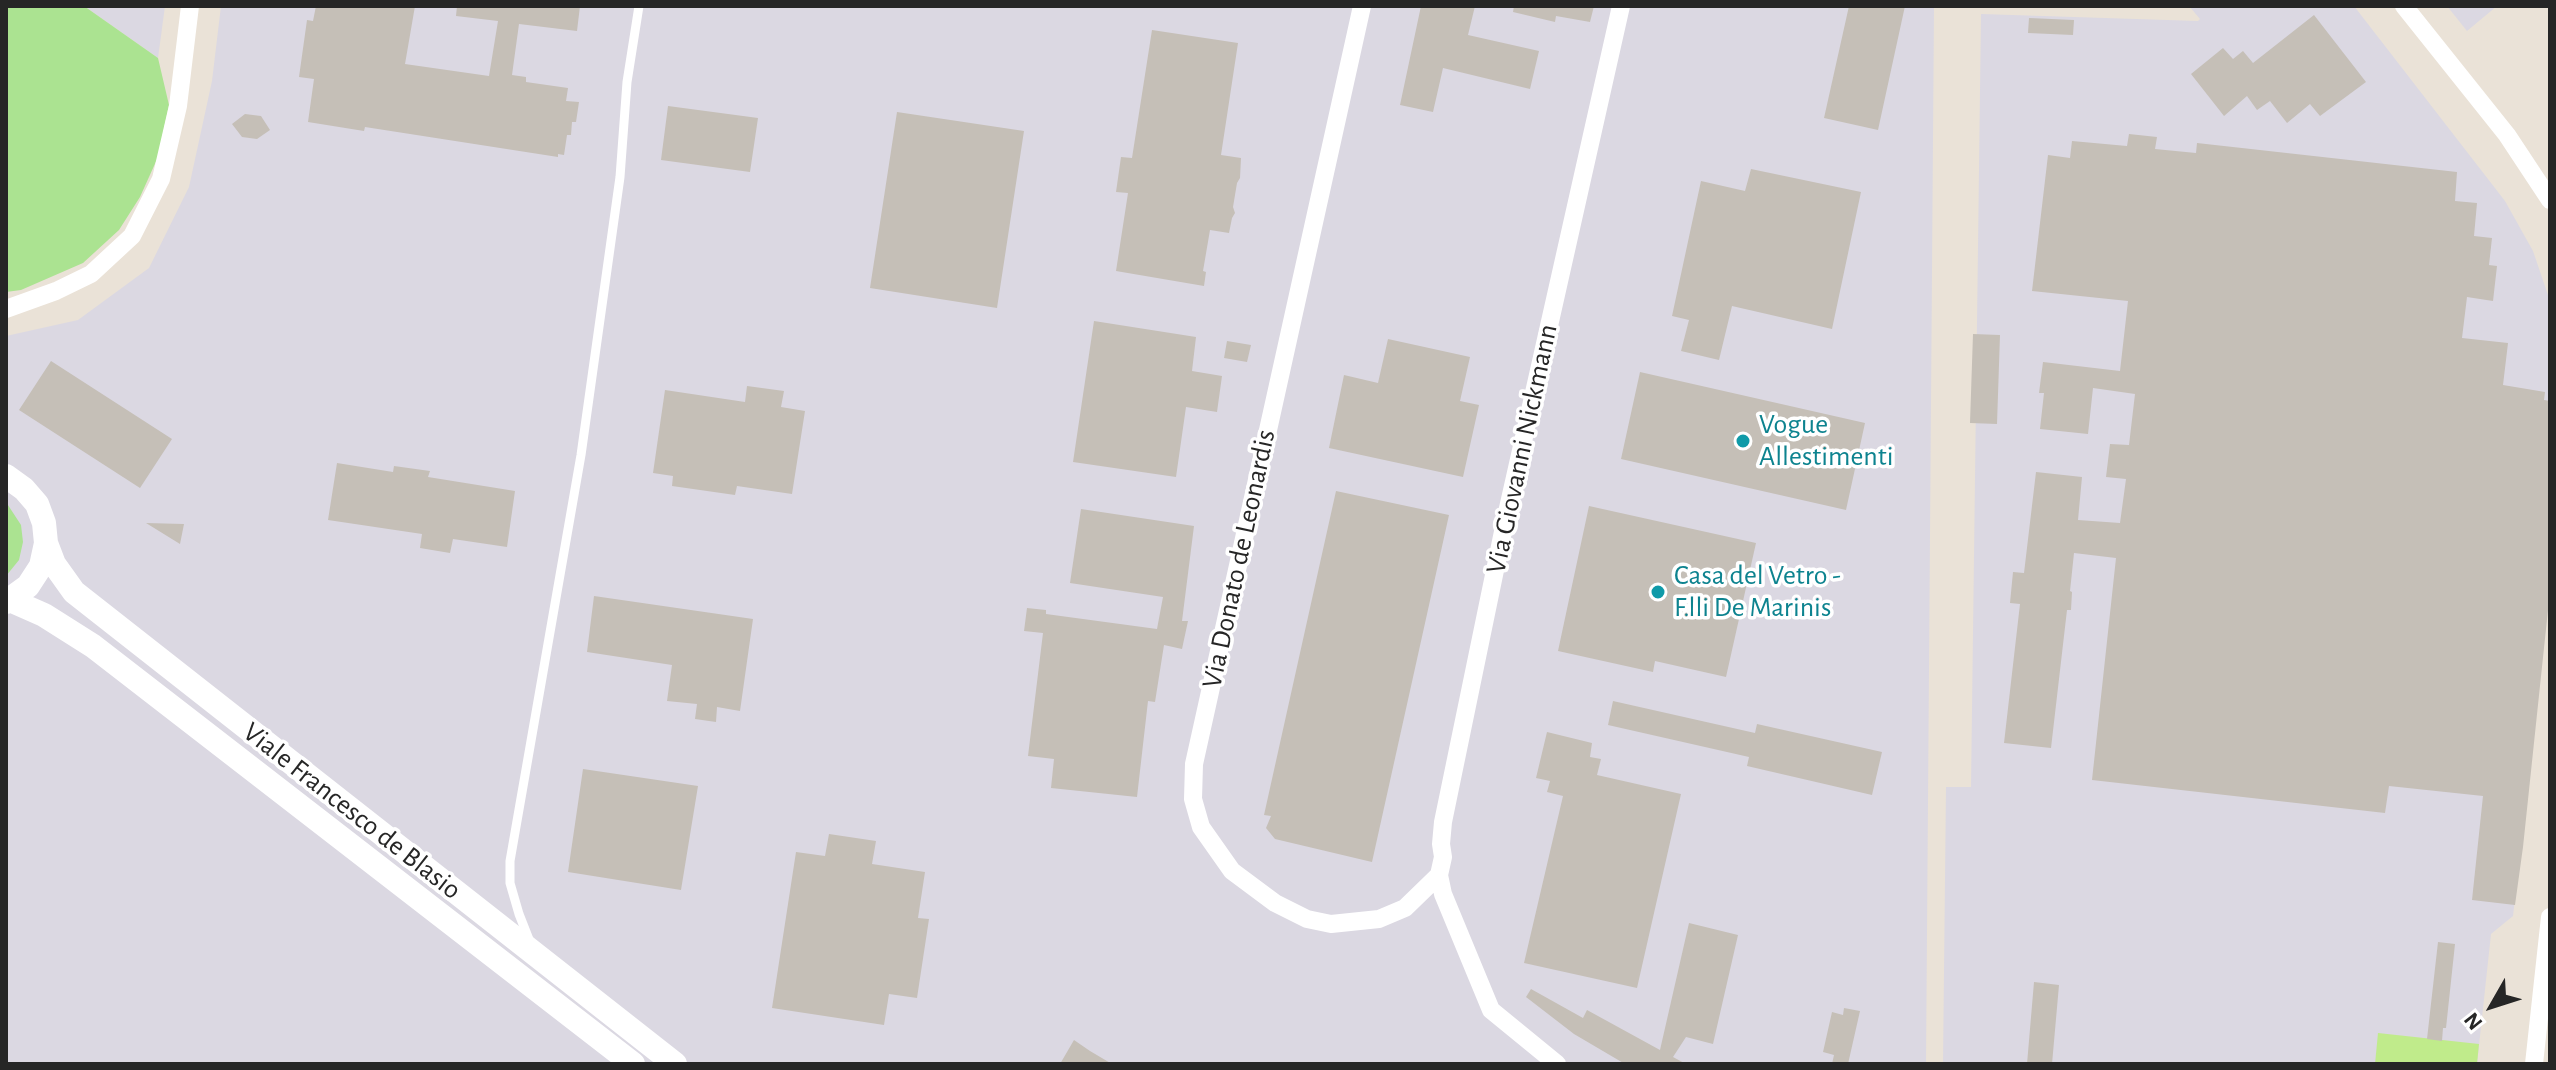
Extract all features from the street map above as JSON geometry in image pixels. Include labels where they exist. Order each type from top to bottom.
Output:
[{"type":"street","points":[[6,309],[91,274],[132,236],[161,179],[178,106],[190,6]]},
{"type":"street","name":"Via Donato de Leonardis","points":[[1362,6],[1194,764],[1193,799],[1201,827],[1232,871],[1275,903],[1307,919],[1331,924],[1379,919],[1405,908],[1441,885]]},
{"type":"street","name":"Via Giovanni Nickmann","points":[[1441,885],[1443,822],[1496,563],[1621,6]]},
{"type":"street","points":[[2404,6],[2507,135],[2550,200]]},
{"type":"street","name":"Viale Francesco de Blasio","points":[[6,476],[24,489],[37,504],[54,564],[74,592],[675,1064]]},
{"type":"street","points":[[8,601],[28,586],[41,566],[46,543]]},
{"type":"street","name":"Viale Francesco de Blasio","points":[[8,601],[44,615],[93,646],[633,1064]]},
{"type":"street","points":[[1441,885],[1457,932],[1491,1010],[1557,1064]]},
{"type":"street","points":[[2534,1064],[2550,917]]},
{"type":"lane","points":[[537,956],[510,883],[510,861],[581,455],[620,177],[627,82],[639,6]]},
{"type":"shaded area","points":[[84,6],[165,6],[158,58]]},
{"type":"shaded area","points":[[221,6],[1934,6],[1926,1064],[6,1064],[6,336],[78,320],[149,268],[189,187],[212,81]]},
{"type":"shaded area","points":[[2189,6],[2354,6],[2505,201],[2533,251],[2550,301],[2550,588],[2513,916],[2491,934],[2477,1064],[1943,1064],[1946,787],[1971,787],[1981,14],[2198,21],[2200,19]]},
{"type":"shaded area","points":[[2447,6],[2497,6],[2467,31]]},
{"type":"green space","points":[[6,6],[84,6],[158,58],[169,105],[158,157],[140,197],[119,230],[83,263],[21,290],[6,292]]},
{"type":"green space","points":[[6,502],[21,525],[23,542],[19,560],[6,576]]},
{"type":"green space","points":[[2378,1033],[2479,1044],[2477,1064],[2375,1064]]},
{"type":"building","points":[[316,6],[415,6],[405,64],[489,76],[498,21],[456,16],[457,6],[580,6],[577,31],[519,24],[512,75],[526,77],[526,82],[568,88],[566,101],[579,102],[576,122],[572,122],[571,135],[567,135],[564,155],[558,154],[558,157],[365,127],[364,131],[308,122],[314,79],[299,77],[307,20],[313,21]]},
{"type":"building","points":[[1421,6],[1475,6],[1468,35],[1539,51],[1530,89],[1443,68],[1433,112],[1400,105]]},
{"type":"building","points":[[1514,6],[1594,6],[1590,22],[1556,16],[1555,22],[1513,12]]},
{"type":"building","points":[[1849,6],[1905,6],[1878,130],[1824,118]]},
{"type":"building","points":[[2314,15],[2366,82],[2320,116],[2310,104],[2287,123],[2270,101],[2257,110],[2247,96],[2224,116],[2191,74],[2223,48],[2233,59],[2243,51],[2253,63]]},
{"type":"building","points":[[2029,18],[2074,20],[2073,35],[2028,33]]},
{"type":"building","points":[[1152,30],[1238,43],[1221,155],[1241,158],[1240,178],[1229,233],[1210,230],[1203,271],[1206,272],[1204,286],[1116,271],[1128,193],[1116,192],[1121,157],[1132,158]]},
{"type":"building","points":[[668,106],[758,118],[750,172],[661,160]]},
{"type":"building","points":[[897,112],[1024,131],[997,308],[870,288]]},
{"type":"building","points":[[245,114],[261,116],[270,130],[257,139],[242,137],[232,124]]},
{"type":"building","points":[[2129,134],[2157,137],[2155,149],[2196,153],[2197,143],[2457,172],[2455,201],[2477,203],[2474,236],[2492,238],[2489,265],[2497,266],[2493,301],[2467,297],[2462,338],[2508,343],[2503,385],[2545,392],[2544,400],[2550,401],[2550,591],[2515,905],[2472,900],[2483,796],[2389,786],[2385,813],[2092,780],[2116,558],[2074,553],[2071,610],[2067,610],[2051,748],[2004,743],[2020,604],[2010,603],[2013,572],[2024,573],[2036,472],[2082,477],[2078,520],[2120,523],[2126,479],[2106,477],[2110,444],[2129,445],[2135,394],[2093,388],[2088,434],[2040,429],[2044,393],[2039,393],[2043,362],[2120,371],[2128,301],[2032,291],[2048,155],[2070,158],[2072,141],[2127,146]]},
{"type":"building","points":[[1751,169],[1861,192],[1832,329],[1732,306],[1719,360],[1681,351],[1689,320],[1672,316],[1701,181],[1745,191]]},
{"type":"building","points":[[1094,321],[1196,337],[1192,371],[1222,376],[1217,412],[1186,407],[1176,477],[1073,462]]},
{"type":"building","points":[[1973,334],[2000,335],[1997,424],[1970,423]]},
{"type":"building","points":[[1388,339],[1470,357],[1460,401],[1479,405],[1463,477],[1329,448],[1344,375],[1378,383]]},
{"type":"building","points":[[1227,341],[1251,345],[1247,362],[1224,358]]},
{"type":"building","points":[[51,361],[172,439],[140,488],[19,410]]},
{"type":"building","name":"Vogue Allestimenti","points":[[1640,372],[1865,423],[1846,510],[1621,459]]},
{"type":"building","points":[[747,386],[784,391],[781,407],[805,411],[792,494],[737,486],[735,495],[672,486],[673,476],[653,473],[665,390],[745,402]]},
{"type":"building","points":[[337,463],[393,472],[394,466],[430,471],[428,477],[515,491],[507,547],[453,539],[450,553],[420,548],[422,534],[328,520]]},
{"type":"building","points":[[1336,491],[1449,515],[1372,862],[1275,839],[1266,828],[1271,816],[1264,815]]},
{"type":"building","name":"Casa del Vetro - F.lli De Marinis","points":[[1589,506],[1756,543],[1726,677],[1655,661],[1653,672],[1558,651]]},
{"type":"building","points":[[1081,509],[1194,526],[1182,621],[1188,621],[1182,649],[1164,645],[1155,702],[1148,701],[1137,797],[1051,788],[1054,759],[1028,756],[1043,633],[1024,631],[1027,608],[1046,610],[1046,614],[1157,629],[1163,597],[1070,583]]},
{"type":"building","points":[[146,523],[184,524],[180,544]]},
{"type":"building","points":[[594,596],[753,619],[740,711],[717,707],[716,722],[695,719],[697,704],[667,701],[672,665],[587,652]]},
{"type":"building","points":[[1613,701],[1755,733],[1757,724],[1882,752],[1872,795],[1747,766],[1749,757],[1608,725]]},
{"type":"building","points":[[1547,732],[1592,743],[1590,757],[1601,759],[1597,775],[1681,794],[1637,988],[1524,963],[1563,796],[1547,792],[1550,781],[1536,778]]},
{"type":"building","points":[[583,769],[698,786],[681,890],[568,872]]},
{"type":"building","points":[[829,834],[876,841],[872,864],[925,872],[918,918],[929,919],[917,998],[889,994],[884,1025],[772,1008],[796,852],[825,856]]},
{"type":"building","points":[[1689,923],[1738,935],[1713,1044],[1686,1037],[1673,1057],[1686,1064],[1625,1064],[1574,1034],[1526,997],[1531,989],[1583,1018],[1587,1010],[1660,1050]]},
{"type":"building","points":[[2438,942],[2455,944],[2442,1041],[2427,1039]]},
{"type":"building","points":[[2034,982],[2059,985],[2052,1064],[2027,1064]]},
{"type":"building","points":[[1844,1008],[1860,1011],[1848,1064],[1832,1064],[1834,1055],[1823,1052],[1832,1012],[1843,1015]]},
{"type":"building","points":[[1074,1040],[1090,1051],[1112,1064],[1060,1064]]},
{"type":"place","name":"Vogue Allestimenti","points":[[1743,441]]},
{"type":"place","name":"Casa del Vetro - F.lli De Marinis","points":[[1658,592]]}]
